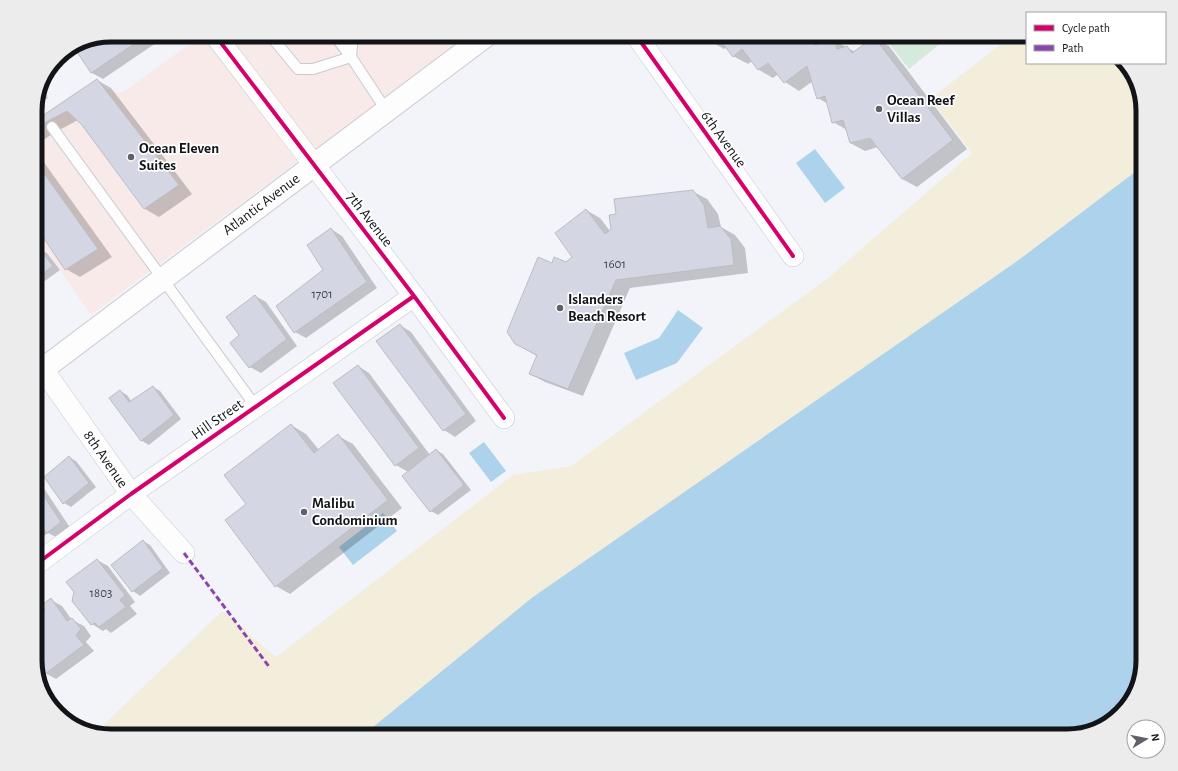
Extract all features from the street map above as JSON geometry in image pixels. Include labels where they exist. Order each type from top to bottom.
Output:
[{"type":"main road","name":"Atlantic Avenue","points":[[42,364],[163,278],[478,42]]},
{"type":"street","name":"7th Avenue","points":[[220,42],[414,296],[504,418]]},
{"type":"street","name":"6th Avenue","points":[[641,42],[793,256]]},
{"type":"street","name":"Hill Street","points":[[42,560],[131,494],[414,296]]},
{"type":"street","name":"8th Avenue","points":[[42,372],[131,494],[184,553]]},
{"type":"lane","points":[[276,42],[298,70],[313,69],[351,57]]},
{"type":"lane","points":[[339,42],[386,110]]},
{"type":"lane","points":[[351,57],[352,42]]},
{"type":"lane","points":[[52,127],[256,407]]},
{"type":"shaded area","points":[[192,42],[207,42],[297,162],[91,315],[42,244],[42,114],[85,86],[99,85],[117,93],[123,92]]},
{"type":"shaded area","points":[[220,42],[478,42],[313,165]]},
{"type":"green space","points":[[888,42],[942,42],[909,69]]},
{"type":"sand","points":[[1004,42],[1026,42],[1026,64],[1118,64],[1129,80],[1135,97],[1136,660],[1135,674],[1129,691],[1113,712],[1098,722],[1085,727],[1067,729],[100,728],[222,611],[276,657],[513,475],[571,466],[828,278],[972,153],[930,99]]},
{"type":"water","points":[[815,149],[845,188],[825,203],[796,163]]},
{"type":"water","points":[[1136,171],[1136,660],[1135,674],[1129,691],[1113,712],[1098,722],[1085,727],[1067,729],[371,729],[533,597],[1020,259]]},
{"type":"water","points":[[678,310],[703,328],[677,363],[636,380],[624,353],[659,338]]},
{"type":"water","points":[[484,442],[506,471],[491,482],[469,453]]},
{"type":"water","points":[[383,513],[397,531],[353,565],[339,547]]},
{"type":"building","points":[[137,42],[91,73],[76,51],[97,43]]},
{"type":"building","name":"Ocean Reef Villas","points":[[722,42],[813,42],[815,45],[824,42],[835,42],[837,49],[847,46],[852,53],[867,42],[878,42],[953,140],[902,179],[870,138],[850,143],[843,120],[832,123],[825,96],[817,99],[807,66],[784,83],[768,63],[758,70],[742,49],[733,57]]},
{"type":"building","name":"Ocean Eleven Suites","points":[[97,79],[179,185],[144,209],[82,125],[67,111],[42,124],[42,116]]},
{"type":"building","points":[[42,171],[98,249],[65,270],[42,236]]},
{"type":"building","name":"Islanders Beach Resort","points":[[693,190],[704,205],[708,228],[720,226],[731,239],[734,265],[616,280],[568,389],[529,374],[537,355],[515,344],[507,332],[538,257],[552,263],[554,257],[566,262],[572,257],[555,233],[586,209],[605,234],[611,229],[609,215],[616,214],[614,199]]},
{"type":"building","points":[[331,228],[367,282],[294,333],[276,306],[323,270],[307,245]]},
{"type":"building","points":[[42,252],[53,266],[42,274]]},
{"type":"building","points":[[255,295],[287,339],[249,368],[230,343],[239,335],[226,317]]},
{"type":"building","points":[[400,324],[466,414],[443,431],[376,341]]},
{"type":"building","points":[[358,365],[419,448],[395,466],[333,383]]},
{"type":"building","points":[[153,386],[174,415],[141,441],[109,398],[120,390],[129,402]]},
{"type":"building","name":"Malibu Condominium","points":[[291,424],[314,453],[338,434],[388,500],[275,587],[225,520],[246,504],[224,475]]},
{"type":"building","points":[[436,449],[464,485],[430,512],[402,476]]},
{"type":"building","points":[[69,456],[89,483],[63,504],[44,477]]},
{"type":"building","points":[[42,494],[61,522],[47,533],[42,527]]},
{"type":"building","points":[[143,540],[163,568],[132,592],[111,565]]},
{"type":"building","points":[[97,559],[125,595],[120,600],[126,607],[99,627],[95,623],[91,625],[72,601],[74,592],[66,582]]},
{"type":"building","points":[[51,598],[67,621],[72,618],[81,629],[76,635],[84,645],[45,674],[42,665],[42,613],[45,611],[42,605]]},
{"type":"marked path","points":[[184,553],[270,668]]},
{"type":"cycle path","points":[[220,42],[414,296],[504,418]]},
{"type":"cycle path","points":[[641,42],[793,256]]},
{"type":"cycle path","points":[[42,560],[131,494],[414,296]]},
{"type":"place","name":"Ocean Reef Villas","points":[[879,109]]},
{"type":"place","name":"Ocean Eleven Suites","points":[[131,157]]},
{"type":"place","name":"Islanders Beach Resort","points":[[560,308]]},
{"type":"place","name":"Malibu Condominium","points":[[304,512]]}]
